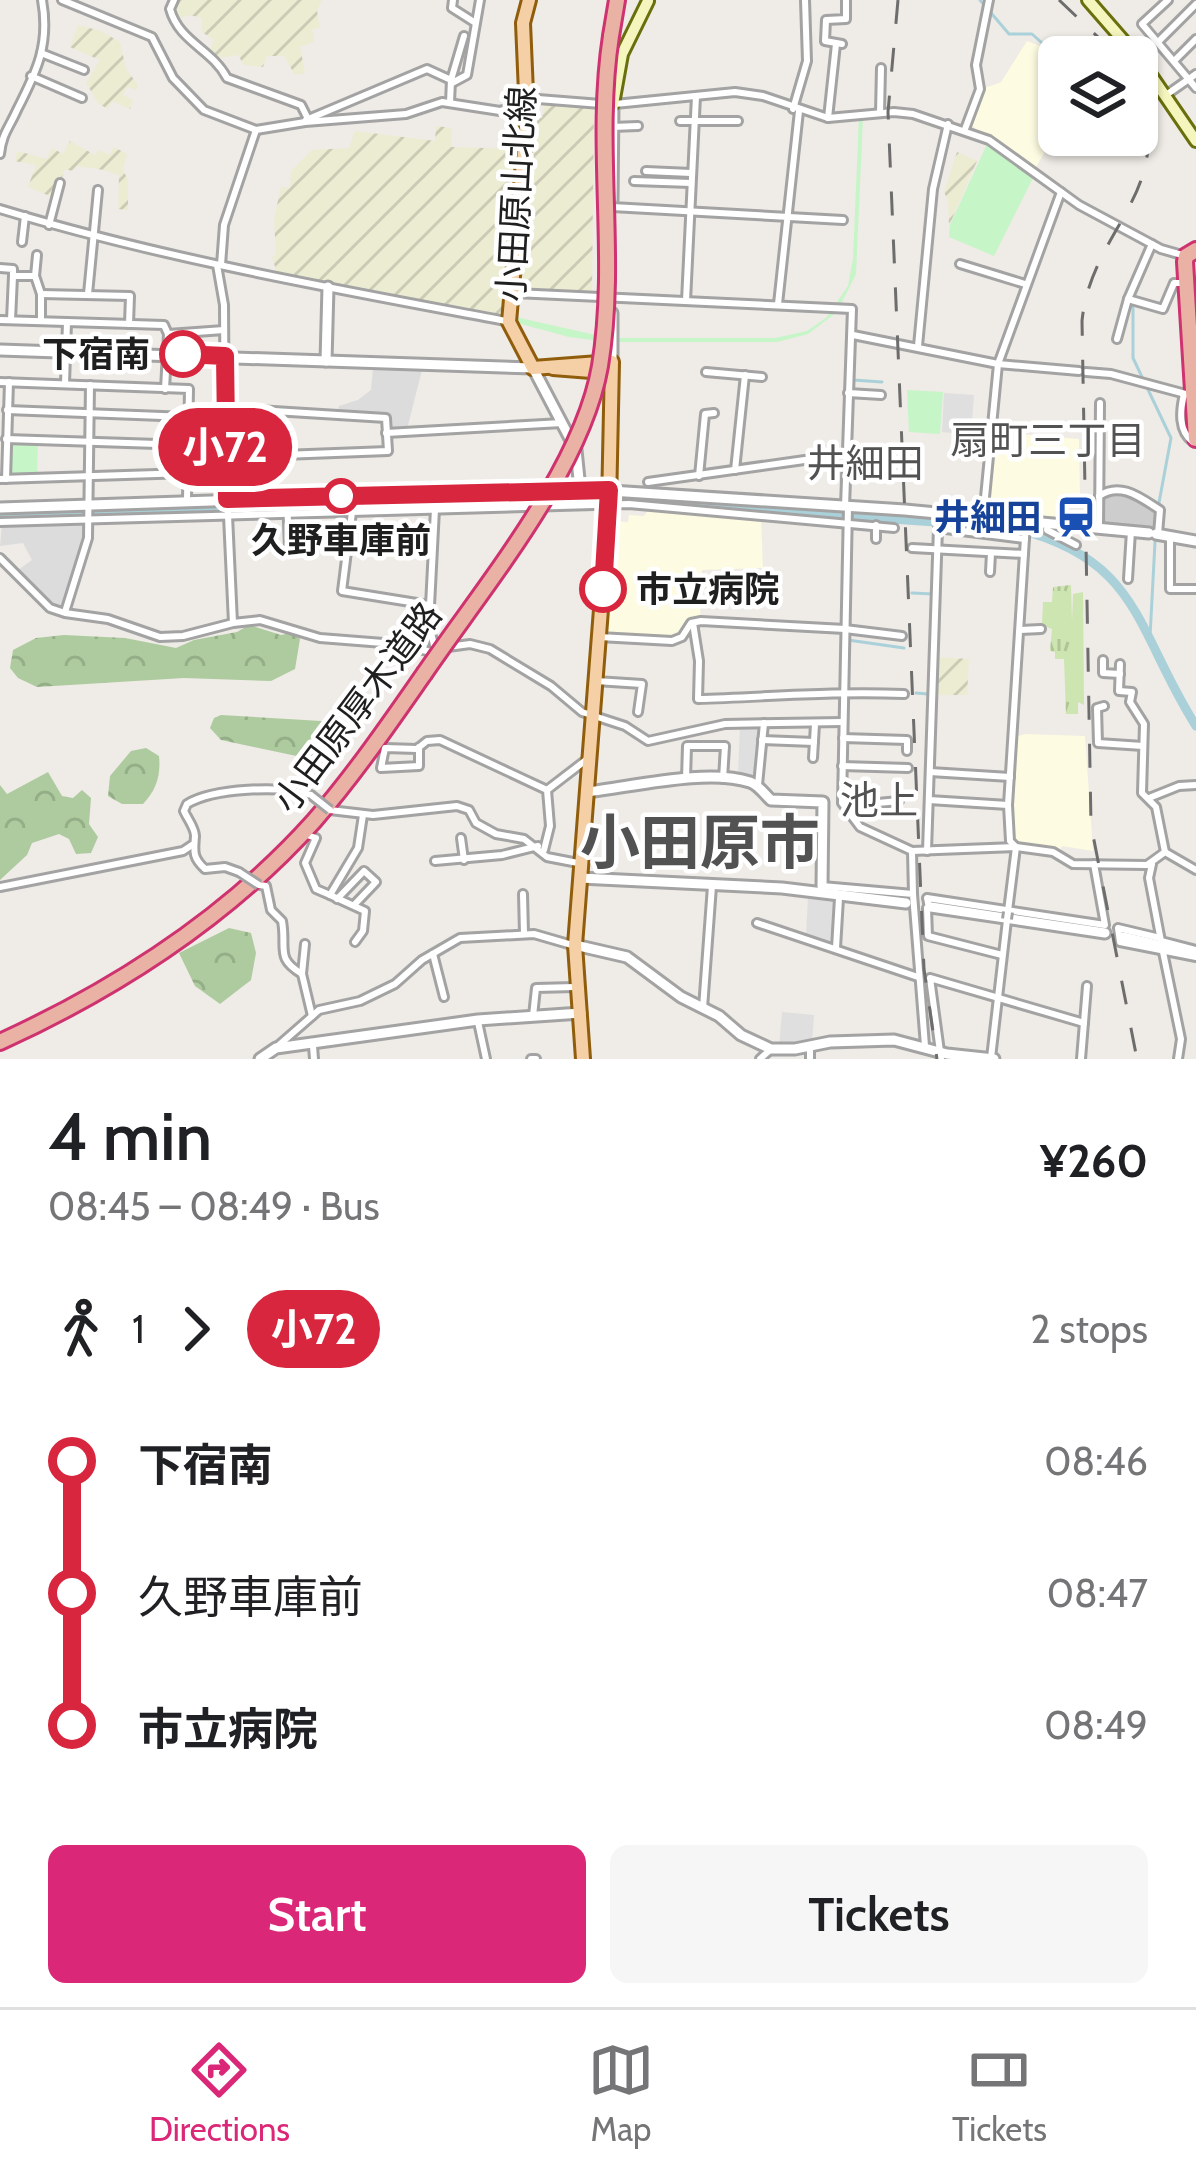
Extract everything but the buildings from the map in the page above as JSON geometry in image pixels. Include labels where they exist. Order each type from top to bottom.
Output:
[{"type":"highway","name":"小田原厚木道路","points":[[0,1038],[158,956],[268,869],[315,820],[552,485],[579,435],[595,388],[604,323],[607,36],[612,0]]},
{"type":"highway","points":[[1191,259],[1186,283],[1196,441]]},
{"type":"main road","name":"小田原山北線","points":[[529,0],[523,23],[526,105],[508,322],[533,368]]},
{"type":"main road","points":[[1088,0],[1166,95],[1196,140]]},
{"type":"main road","points":[[613,104],[622,54],[648,1]]},
{"type":"main road","points":[[533,368],[560,363],[612,367],[609,497],[575,945],[583,1059]]},
{"type":"street","points":[[0,154],[4,128],[16,114],[41,53],[47,26],[42,0]]},
{"type":"street","points":[[62,0],[152,37],[172,78],[204,110],[256,130],[306,119],[406,114],[450,103],[500,111],[538,99],[613,104],[749,93],[828,118],[909,113],[964,129],[1013,155],[1079,205],[1191,259]]},
{"type":"street","points":[[174,0],[170,9],[182,36],[218,61],[226,78],[301,105],[306,119]]},
{"type":"street","points":[[453,0],[452,8],[474,22]]},
{"type":"street","points":[[306,119],[427,69],[452,81],[467,75],[480,0]]},
{"type":"street","points":[[778,304],[796,110],[807,62],[805,0]]},
{"type":"street","points":[[828,118],[839,44],[825,41],[826,20],[846,19],[846,0]]},
{"type":"street","points":[[1153,36],[1142,24],[1168,0]]},
{"type":"street","points":[[1166,95],[1194,81],[1158,42],[1196,4]]},
{"type":"street","points":[[964,129],[981,86],[976,68],[988,7]]},
{"type":"street","points":[[1174,61],[1196,39]]},
{"type":"street","points":[[450,103],[465,40]]},
{"type":"street","points":[[41,53],[84,70]]},
{"type":"street","points":[[880,113],[881,68]]},
{"type":"street","points":[[31,76],[82,98]]},
{"type":"street","points":[[56,87],[60,77]]},
{"type":"street","points":[[686,301],[696,96]]},
{"type":"street","points":[[612,367],[613,104]]},
{"type":"street","points":[[680,121],[738,121]]},
{"type":"street","points":[[918,347],[933,189],[948,124]]},
{"type":"street","points":[[612,128],[638,126]]},
{"type":"street","points":[[232,622],[219,265],[224,225],[256,130]]},
{"type":"street","points":[[646,172],[692,178]]},
{"type":"street","points":[[634,181],[692,178]]},
{"type":"street","points":[[49,225],[60,183]]},
{"type":"street","points":[[88,295],[98,190]]},
{"type":"street","points":[[983,518],[998,364],[1061,190]]},
{"type":"street","points":[[612,207],[843,220]]},
{"type":"street","points":[[0,209],[219,265],[508,322]]},
{"type":"street","points":[[22,242],[25,217]]},
{"type":"street","points":[[1118,339],[1128,299],[1152,244]]},
{"type":"street","points":[[37,255],[41,321]]},
{"type":"street","points":[[960,264],[1026,284]]},
{"type":"street","points":[[0,268],[13,268],[11,320]]},
{"type":"street","points":[[13,276],[35,276]]},
{"type":"street","points":[[1128,299],[1163,309],[1174,283],[1186,283]]},
{"type":"street","points":[[326,361],[328,287]]},
{"type":"street","points":[[511,292],[852,309],[842,801],[860,827],[912,851],[1016,848],[1053,852],[1072,864],[1153,864]]},
{"type":"street","points":[[41,294],[130,296],[129,324]]},
{"type":"street","points":[[0,320],[164,325],[168,334],[165,389]]},
{"type":"street","points":[[65,384],[67,322]]},
{"type":"street","points":[[168,334],[224,330]]},
{"type":"street","points":[[853,335],[998,364],[1112,374],[1191,395]]},
{"type":"street","points":[[0,350],[533,368],[578,454],[580,488]]},
{"type":"street","points":[[706,372],[762,377]]},
{"type":"street","points":[[735,470],[745,375]]},
{"type":"street","points":[[187,499],[188,473],[189,389],[4,382],[8,410],[3,479],[188,473]]},
{"type":"street","points":[[64,613],[81,567],[88,520],[90,385]]},
{"type":"street","points":[[848,393],[881,395]]},
{"type":"street","points":[[1099,528],[1100,403]]},
{"type":"street","points":[[8,410],[189,414],[225,409],[386,418],[388,452],[256,456],[225,451]]},
{"type":"street","points":[[699,476],[705,414],[714,413]]},
{"type":"street","points":[[386,433],[562,423]]},
{"type":"street","points":[[6,439],[188,445]]},
{"type":"street","points":[[648,482],[847,454]]},
{"type":"street","points":[[0,508],[580,488],[629,504],[894,528]]},
{"type":"street","points":[[1099,496],[1121,490],[1158,508],[1158,534],[1170,589],[1196,589]]},
{"type":"street","points":[[388,495],[389,511]]},
{"type":"street","points":[[0,522],[389,511],[609,497],[983,518],[1196,541]]},
{"type":"street","points":[[287,498],[289,549]]},
{"type":"street","points":[[435,509],[429,605],[436,653]]},
{"type":"street","points":[[352,512],[342,591],[429,605]]},
{"type":"street","points":[[260,1059],[312,1016],[395,984],[460,938],[538,934],[627,957],[665,987],[771,1049],[830,1042],[920,1045],[940,1055],[992,1059],[1016,848],[1010,836],[1008,805],[1027,522]]},
{"type":"street","points":[[1048,524],[1047,530],[1076,545]]},
{"type":"street","points":[[876,525],[876,538]]},
{"type":"street","points":[[927,851],[938,528],[1025,539]]},
{"type":"street","points":[[1128,579],[1131,531]]},
{"type":"street","points":[[912,548],[1024,554]]},
{"type":"street","points":[[989,572],[991,553]]},
{"type":"street","points":[[0,559],[50,608],[108,619],[160,638],[260,620],[320,638],[396,644],[436,653],[452,646],[480,644],[593,716],[625,726],[648,741],[707,727],[843,722]]},
{"type":"street","points":[[599,637],[672,641],[694,623],[902,636]]},
{"type":"street","points":[[694,623],[698,699],[904,694]]},
{"type":"street","points":[[1018,630],[1041,629]]},
{"type":"street","points":[[1103,660],[1102,673],[1120,674]]},
{"type":"street","points":[[1120,664],[1119,692],[1131,696],[1144,724],[1142,793],[1156,807],[1165,853]]},
{"type":"street","points":[[596,681],[642,684],[638,712]]},
{"type":"street","points":[[1104,706],[1097,708],[1098,743],[1143,746]]},
{"type":"street","points":[[758,787],[764,723]]},
{"type":"street","points":[[814,758],[815,724]]},
{"type":"street","points":[[842,738],[907,740],[907,751]]},
{"type":"street","points":[[419,748],[419,766],[381,768],[385,748],[419,748],[427,741],[440,740],[547,790]]},
{"type":"street","points":[[762,740],[814,742]]},
{"type":"street","points":[[686,779],[687,746],[724,746],[724,779]]},
{"type":"street","points":[[547,790],[580,761],[590,760]]},
{"type":"street","points":[[842,766],[908,768]]},
{"type":"street","points":[[930,772],[1010,777]]},
{"type":"street","points":[[587,792],[724,779],[758,787],[771,800],[898,801]]},
{"type":"street","points":[[1149,797],[1196,785]]},
{"type":"street","points":[[302,974],[286,963],[282,921],[271,910],[266,886],[225,867],[205,869],[196,861],[195,830],[184,811],[195,799],[214,792],[235,794],[258,788],[311,795],[330,810],[363,815],[457,806],[469,810],[476,823],[496,834],[541,848],[547,856],[581,871],[910,902]]},
{"type":"street","points":[[541,848],[550,826],[547,790]]},
{"type":"street","points":[[928,800],[1008,805]]},
{"type":"street","points":[[822,886],[823,802]]},
{"type":"street","points":[[334,897],[358,848],[363,815]]},
{"type":"street","points":[[307,835],[316,838],[305,863],[316,889],[365,911],[366,922],[355,942]]},
{"type":"street","points":[[461,838],[464,860]]},
{"type":"street","points":[[0,887],[113,867],[192,845]]},
{"type":"street","points":[[435,861],[541,848]]},
{"type":"street","points":[[912,851],[910,902],[920,1045],[915,1059]]},
{"type":"street","points":[[1160,938],[1149,878],[1153,864],[1165,853]]},
{"type":"street","points":[[1165,853],[1196,870]]},
{"type":"street","points":[[929,907],[1105,925],[1094,864]]},
{"type":"street","points":[[334,897],[364,871],[376,882],[355,904]]},
{"type":"street","points":[[703,1008],[712,884]]},
{"type":"street","points":[[801,890],[822,886],[910,902]]},
{"type":"street","points":[[801,890],[839,898],[910,902]]},
{"type":"street","points":[[523,895],[524,934]]},
{"type":"street","points":[[836,950],[839,898]]},
{"type":"street","points":[[929,907],[1105,933]]},
{"type":"street","points":[[929,907],[928,936],[1002,955]]},
{"type":"street","points":[[757,923],[918,976]]},
{"type":"street","points":[[1118,928],[1160,938],[1196,954],[1120,942],[1118,928]]},
{"type":"street","points":[[1123,937],[1196,954]]},
{"type":"street","points":[[304,944],[302,974],[312,1016]]},
{"type":"street","points":[[1163,952],[1180,1039],[1178,1059]]},
{"type":"street","points":[[433,954],[444,997]]},
{"type":"street","points":[[940,1055],[930,978],[1084,1023]]},
{"type":"street","points":[[533,1016],[536,988],[578,986]]},
{"type":"street","points":[[1081,1059],[1087,986]]},
{"type":"street","points":[[276,1048],[478,1020],[581,1013]]},
{"type":"street","points":[[478,1020],[486,1059]]},
{"type":"street","points":[[313,1046],[314,1059]]},
{"type":"street","points":[[810,1046],[810,1059]]},
{"type":"street","points":[[760,1059],[771,1049]]},
{"type":"shaded area","points":[[1027,41],[1038,45],[1038,156],[1042,156],[1036,167],[970,125],[985,88],[1001,82]]},
{"type":"shaded area","points":[[373,368],[422,370],[407,429],[387,431],[386,418],[338,414],[339,406],[371,390]]},
{"type":"shaded area","points":[[944,393],[974,395],[971,435],[942,432]]},
{"type":"shaded area","points":[[993,432],[1079,439],[1080,495],[1077,507],[1068,507],[1069,522],[988,514]]},
{"type":"shaded area","points":[[1110,491],[1133,495],[1159,511],[1157,532],[1101,526],[1101,497]]},
{"type":"shaded area","points":[[649,509],[761,517],[763,568],[702,570],[700,619],[688,621],[677,636],[609,633],[613,521],[628,522],[629,515],[644,516]]},
{"type":"shaded area","points":[[84,523],[85,539],[63,610],[14,573],[32,560],[23,543],[0,546],[2,524]]},
{"type":"shaded area","points":[[762,725],[757,780],[738,776],[740,726]]},
{"type":"shaded area","points":[[1085,736],[1093,851],[1062,846],[1060,853],[1016,844],[1012,839],[1015,737]]},
{"type":"shaded area","points":[[808,897],[837,901],[835,947],[806,938]]},
{"type":"shaded area","points":[[782,1012],[814,1015],[812,1045],[779,1048]]},
{"type":"green space","points":[[178,0],[322,0],[317,11],[320,28],[312,29],[314,42],[300,47],[305,73],[295,75],[284,56],[267,56],[263,67],[244,65],[238,55],[219,58],[209,52],[214,40],[202,32],[202,18],[190,15],[175,20]]},
{"type":"green space","points":[[78,25],[120,42],[126,69],[138,85],[136,90],[127,87],[123,95],[133,100],[130,109],[112,101],[108,109],[99,104],[86,83],[100,60],[70,47]]},
{"type":"green space","points":[[545,104],[594,107],[592,293],[515,289],[529,117],[542,118]]},
{"type":"green space","points":[[859,117],[863,117],[856,274],[837,312],[808,334],[777,342],[609,342],[510,321],[511,316],[609,338],[775,338],[807,331],[826,318],[848,286]]},
{"type":"green space","points":[[436,126],[452,128],[451,147],[520,149],[520,158],[515,160],[504,316],[277,273],[272,257],[281,187],[290,188],[291,171],[312,150],[349,148],[355,131],[435,141]]},
{"type":"green space","points":[[70,141],[95,155],[100,150],[109,155],[114,147],[127,154],[123,170],[128,180],[128,210],[118,209],[119,175],[104,170],[65,169],[55,198],[28,187],[36,165],[15,161],[17,151],[47,159],[52,148],[63,154]]},
{"type":"green space","points":[[987,144],[1035,174],[994,256],[949,237],[950,225]]},
{"type":"green space","points":[[957,152],[977,161],[949,226],[944,192]]},
{"type":"green space","points":[[907,390],[943,392],[940,434],[909,432]]},
{"type":"green space","points":[[8,441],[38,441],[37,477],[7,477]]},
{"type":"green space","points":[[1071,585],[1072,622],[1073,594],[1083,592],[1084,705],[1078,702],[1078,714],[1066,714],[1064,659],[1055,659],[1055,652],[1050,651],[1052,629],[1042,625],[1043,602],[1052,602],[1053,587]]},
{"type":"green space","points":[[249,625],[281,635],[295,632],[300,639],[295,669],[271,681],[184,678],[37,687],[10,668],[13,650],[36,638],[125,638],[176,648]]},
{"type":"green space","points":[[936,657],[969,659],[967,695],[934,695]]},
{"type":"green space","points":[[221,715],[321,721],[336,725],[349,738],[347,744],[323,756],[306,758],[221,740],[210,728]]},
{"type":"green space","points":[[146,748],[159,756],[157,782],[148,799],[143,804],[122,804],[108,796],[110,776],[131,751]]},
{"type":"green space","points":[[48,772],[62,796],[73,798],[82,790],[91,798],[89,824],[98,837],[91,853],[76,854],[69,839],[59,834],[32,843],[27,855],[0,880],[0,785],[7,794]]},
{"type":"green space","points":[[229,928],[251,933],[256,953],[251,980],[220,1004],[195,986],[179,953]]},
{"type":"waterway","points":[[980,0],[1009,34],[1032,34],[1038,39]]},
{"type":"waterway","points":[[1133,305],[1133,358],[1171,438],[1158,508]]},
{"type":"waterway","points":[[853,380],[882,382]]},
{"type":"waterway","points":[[0,518],[583,498],[1009,527],[1052,540],[1085,557],[1110,578],[1129,601],[1196,726]]},
{"type":"waterway","points":[[1150,637],[1156,523]]},
{"type":"waterway","points":[[912,593],[933,594]]},
{"type":"waterway","points":[[848,640],[904,648]]},
{"type":"waterway","points":[[916,693],[928,694]]},
{"type":"railway","points":[[898,0],[888,112],[924,969],[937,1059]]},
{"type":"railway","points":[[1059,0],[1097,36]]},
{"type":"railway","points":[[1137,1059],[1091,825],[1082,321],[1089,288],[1129,208],[1146,156]]},
{"type":"bus line","name":"小72","points":[[183,354],[225,356],[227,499],[609,490],[603,589]]},
{"type":"place","name":"下宿南","points":[[183,354]]},
{"type":"place","name":"久野車庫前","points":[[341,496]]},
{"type":"place","name":"井細田","points":[[1076,517]]},
{"type":"place","name":"市立病院","points":[[603,589]]},
{"type":"district","name":"扇町三丁目","points":[[1048,440]]},
{"type":"district","name":"井細田","points":[[865,463]]},
{"type":"district","name":"池上","points":[[879,800]]},
{"type":"district","name":"小田原市","points":[[700,842]]}]
